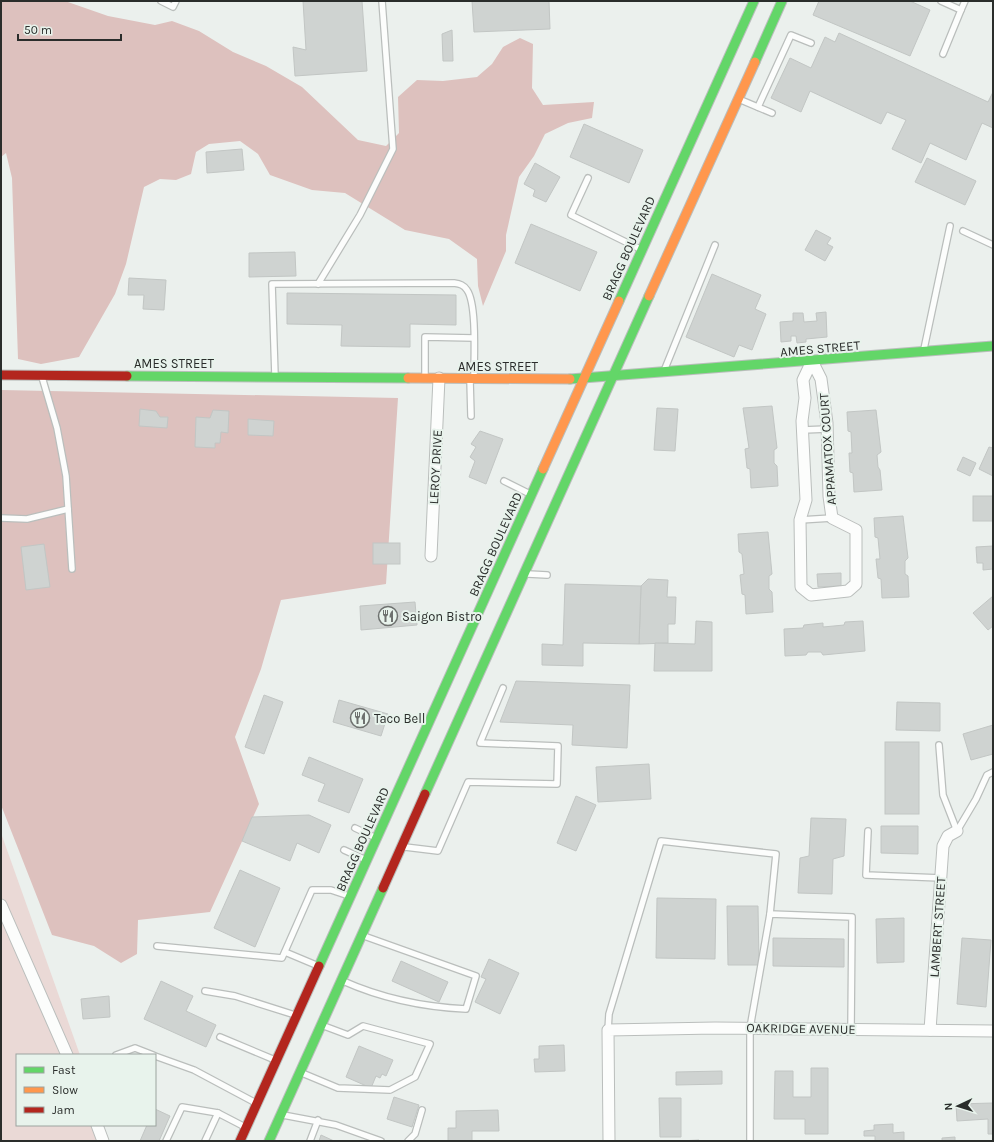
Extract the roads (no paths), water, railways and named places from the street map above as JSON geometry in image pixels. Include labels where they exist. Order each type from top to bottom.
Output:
[{"type":"main road","name":"BRAGG BOULEVARD","points":[[240,1141],[754,1]]},
{"type":"main road","points":[[269,1141],[737,98],[782,1]]},
{"type":"main road","name":"AMES STREET","points":[[1,375],[583,379],[663,374],[993,346]]},
{"type":"main road","points":[[276,1063],[277,1086]]},
{"type":"street","name":"APPAMATOX COURT","points":[[800,520],[801,587],[811,595],[848,591],[856,584],[856,530],[832,518],[828,429],[821,379],[812,362]]},
{"type":"street","points":[[800,520],[806,500],[803,430],[805,398],[804,380],[812,362]]},
{"type":"street","name":"LEROY DRIVE","points":[[431,556],[440,378]]},
{"type":"street","name":"LAMBERT STREET","points":[[930,1030],[943,846],[948,836],[957,831]]},
{"type":"street","points":[[1,905],[68,1054]]},
{"type":"street","name":"OAKRIDGE AVENUE","points":[[608,1030],[750,1028],[993,1031]]},
{"type":"street","points":[[608,1030],[609,1141]]},
{"type":"street","points":[[97,1126],[103,1141]]},
{"type":"lane","points":[[161,1],[173,7],[176,1]]},
{"type":"lane","points":[[318,284],[360,215],[393,149],[382,1]]},
{"type":"lane","points":[[941,1],[961,10]]},
{"type":"lane","points":[[943,54],[965,1]]},
{"type":"lane","points":[[758,107],[791,35],[811,43]]},
{"type":"lane","points":[[737,98],[772,113]]},
{"type":"lane","points":[[588,178],[571,215],[642,250]]},
{"type":"lane","points":[[923,352],[950,226]]},
{"type":"lane","points":[[963,231],[993,245]]},
{"type":"lane","points":[[663,374],[715,245]]},
{"type":"lane","points":[[275,377],[272,284],[454,283],[463,285],[468,291],[474,317],[470,416]]},
{"type":"lane","points":[[425,378],[425,337],[474,338]]},
{"type":"lane","points":[[41,375],[58,435],[66,476],[72,569]]},
{"type":"lane","points":[[803,430],[828,429]]},
{"type":"lane","points":[[504,481],[531,495]]},
{"type":"lane","points":[[1,518],[28,519],[68,509]]},
{"type":"lane","points":[[800,520],[832,518]]},
{"type":"lane","points":[[523,574],[547,576]]},
{"type":"lane","points":[[401,846],[438,851],[468,782],[557,784],[558,746],[480,743],[503,688]]},
{"type":"lane","points":[[939,745],[943,795],[957,831]]},
{"type":"lane","points":[[957,831],[988,775],[993,772]]},
{"type":"lane","points":[[355,828],[377,838]]},
{"type":"lane","points":[[868,831],[866,875],[941,878]]},
{"type":"lane","points":[[608,1030],[609,1014],[661,841],[776,854],[770,914],[750,1028],[750,1141]]},
{"type":"lane","points":[[344,850],[367,860]]},
{"type":"lane","points":[[157,946],[282,958],[312,890],[331,890],[350,896]]},
{"type":"lane","points":[[770,914],[852,917],[851,1029]]},
{"type":"lane","points":[[341,980],[360,989],[435,1007],[466,1008],[476,976],[361,935]]},
{"type":"lane","points":[[284,952],[319,966]]},
{"type":"lane","points":[[205,991],[235,996],[296,1016]]},
{"type":"lane","points":[[300,1072],[338,1088],[390,1090],[415,1076],[430,1044],[363,1026],[348,1034],[321,1025]]},
{"type":"lane","points":[[220,1037],[276,1063]]},
{"type":"lane","points":[[119,1054],[135,1048],[151,1054]]},
{"type":"lane","points":[[156,1056],[194,1070],[257,1104]]},
{"type":"lane","points":[[166,1141],[182,1107],[218,1113],[246,1127]]},
{"type":"lane","points":[[408,1141],[415,1134],[422,1110]]},
{"type":"lane","points":[[205,1141],[218,1113]]},
{"type":"lane","points":[[280,1115],[336,1124],[381,1141]]},
{"type":"lane","points":[[310,1141],[318,1120]]},
{"type":"place","name":"Saigon Bistro","points":[[388,616]]},
{"type":"place","name":"Taco Bell","points":[[360,718]]}]
